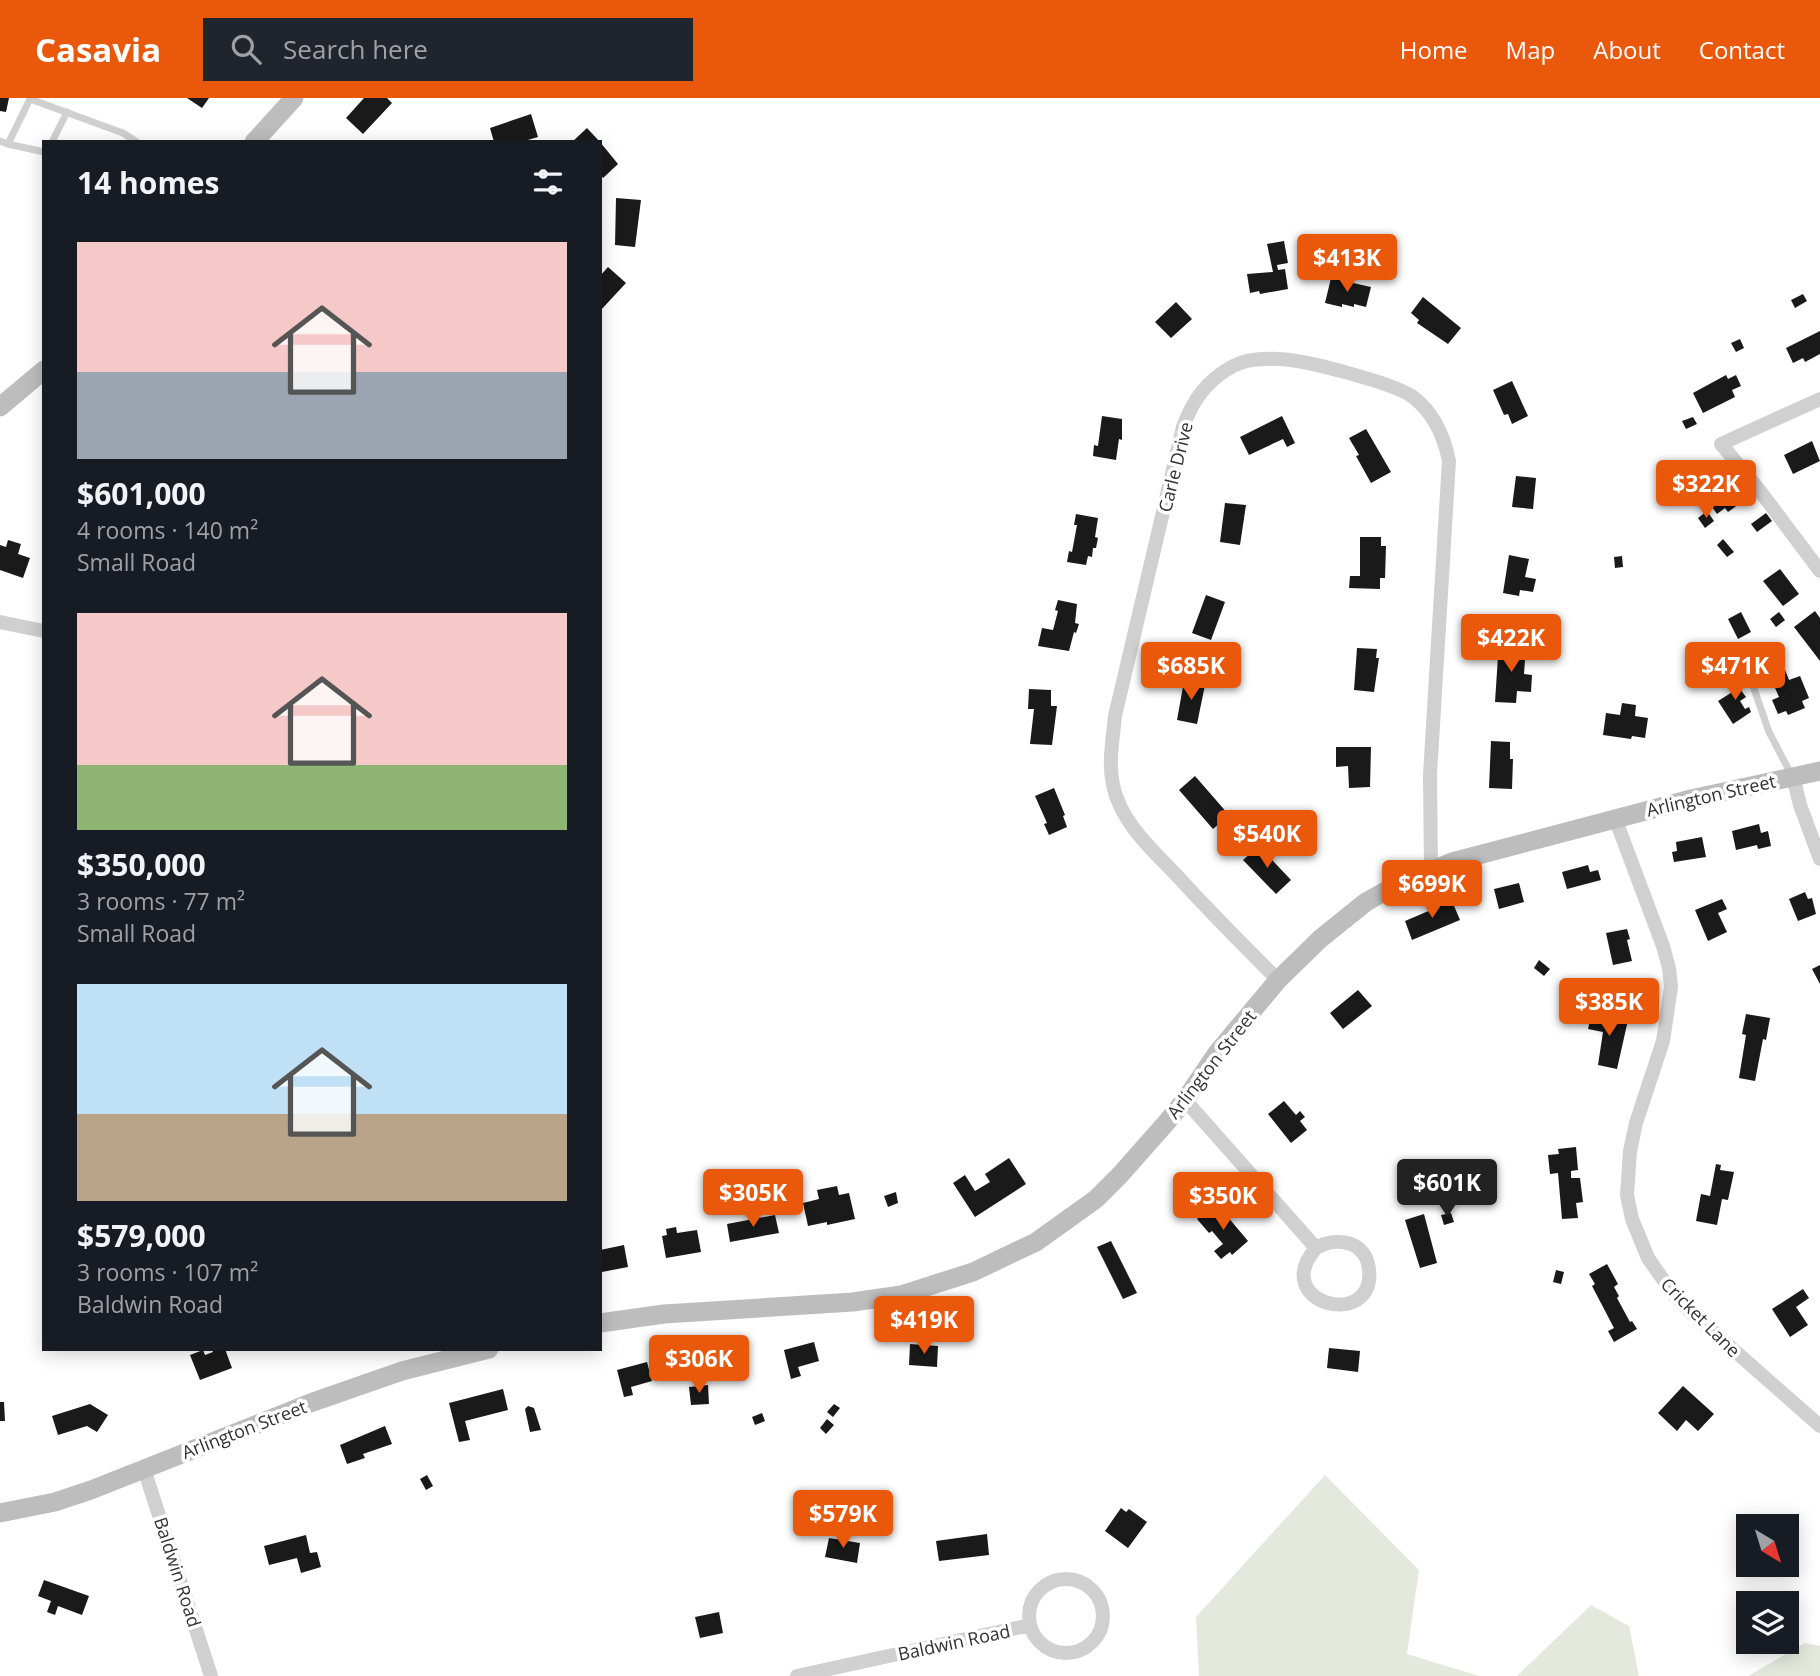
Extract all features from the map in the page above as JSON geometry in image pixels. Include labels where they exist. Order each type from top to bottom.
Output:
[{"type":"street","points":[[256,140],[294,98]]},
{"type":"street","name":"Carle Drive","points":[[1278,980],[1136,833],[1122,811],[1113,785],[1111,756],[1115,716],[1183,427],[1192,402],[1208,385],[1233,366],[1255,359],[1282,359],[1386,384],[1412,397],[1429,413],[1444,437],[1449,461],[1430,775],[1431,871]]},
{"type":"street","points":[[0,407],[42,372]]},
{"type":"street","points":[[1820,399],[1721,444],[1820,571]]},
{"type":"street","points":[[0,622],[42,631]]},
{"type":"street","name":"Arlington Street","points":[[602,1323],[664,1314],[853,1302],[901,1295],[973,1272],[1035,1242],[1096,1199],[1185,1100],[1217,1053],[1278,980],[1321,939],[1366,902],[1452,862],[1615,818],[1820,771]]},
{"type":"street","points":[[1793,776],[1800,805],[1820,859]]},
{"type":"street","name":"Cricket Lane","points":[[1615,818],[1662,946],[1669,968],[1671,987],[1663,1041],[1636,1123],[1630,1151],[1627,1195],[1632,1219],[1648,1258],[1674,1295],[1820,1426]]},
{"type":"street","points":[[1185,1100],[1316,1248]]},
{"type":"street","points":[[1345,1241],[1363,1253],[1370,1272],[1368,1283],[1356,1300],[1335,1306],[1324,1304],[1314,1297],[1304,1278],[1304,1267],[1316,1248],[1325,1242],[1345,1241]]},
{"type":"street","name":"Arlington Street","points":[[0,1513],[55,1502],[357,1386],[402,1371],[481,1351]]},
{"type":"street","name":"Baldwin Road","points":[[144,1469],[211,1676]]},
{"type":"street","name":"Baldwin Road","points":[[1057,1580],[1080,1581],[1098,1596],[1103,1607],[1104,1620],[1100,1632],[1092,1643],[1082,1650],[1056,1652],[1035,1637],[1030,1625],[1032,1602],[1046,1584],[1057,1580]]},
{"type":"street","name":"Baldwin Road","points":[[797,1676],[1030,1625]]},
{"type":"lane","points":[[42,152],[4,143],[30,99],[123,133],[134,140]]},
{"type":"lane","points":[[53,140],[67,112]]},
{"type":"lane","points":[[1744,660],[1769,732],[1793,776]]},
{"type":"shaded area","points":[[1325,1475],[1419,1570],[1407,1654],[1479,1676],[1199,1676],[1196,1617]]},
{"type":"shaded area","points":[[1591,1605],[1629,1626],[1639,1676],[1517,1676]]},
{"type":"shaded area","points":[[1805,1643],[1820,1646],[1820,1676],[1748,1676],[1786,1654],[1799,1654],[1799,1646]]},
{"type":"building","points":[[0,98],[9,98],[6,112],[0,111]]},
{"type":"building","points":[[187,98],[209,98],[202,108]]},
{"type":"building","points":[[364,98],[387,98],[392,103],[363,134],[346,118]]},
{"type":"building","points":[[531,114],[538,137],[528,140],[493,140],[490,128]]},
{"type":"building","points":[[587,128],[598,140],[574,140]]},
{"type":"building","points":[[602,144],[618,164],[602,177]]},
{"type":"building","points":[[616,198],[641,200],[635,247],[615,245]]},
{"type":"building","points":[[1284,241],[1288,263],[1277,265],[1278,270],[1285,269],[1288,289],[1250,293],[1247,274],[1273,272],[1267,244]]},
{"type":"building","points":[[608,267],[626,283],[602,309],[602,274]]},
{"type":"building","points":[[1331,278],[1371,287],[1366,307],[1342,304],[1342,307],[1325,303]]},
{"type":"building","points":[[1803,294],[1807,301],[1795,308],[1791,300]]},
{"type":"building","points":[[1423,297],[1461,328],[1448,344],[1417,323],[1419,320],[1411,313]]},
{"type":"building","points":[[1176,302],[1192,319],[1171,338],[1155,322]]},
{"type":"building","points":[[1820,331],[1820,354],[1805,362],[1803,358],[1793,363],[1786,348]]},
{"type":"building","points":[[1740,339],[1744,348],[1736,352],[1731,343]]},
{"type":"building","points":[[1726,375],[1728,379],[1736,375],[1741,386],[1732,390],[1735,397],[1703,413],[1693,393]]},
{"type":"building","points":[[1512,381],[1528,416],[1512,424],[1508,414],[1504,415],[1493,390]]},
{"type":"building","points":[[1102,416],[1122,419],[1122,440],[1119,439],[1116,460],[1093,456],[1094,445],[1098,446]]},
{"type":"building","points":[[1282,416],[1295,443],[1287,447],[1283,439],[1249,455],[1240,437]]},
{"type":"building","points":[[1693,417],[1697,424],[1686,429],[1682,421]]},
{"type":"building","points":[[1366,429],[1391,472],[1371,483],[1349,438]]},
{"type":"building","points":[[1812,441],[1820,461],[1793,474],[1784,455]]},
{"type":"building","points":[[1719,473],[1727,483],[1722,487],[1732,501],[1738,497],[1742,502],[1728,512],[1725,508],[1717,514],[1698,487]]},
{"type":"building","points":[[1516,476],[1536,478],[1533,509],[1512,507]]},
{"type":"building","points":[[1683,478],[1689,486],[1683,491],[1676,483]]},
{"type":"building","points":[[1225,503],[1246,505],[1240,545],[1220,542]]},
{"type":"building","points":[[1707,511],[1714,521],[1705,528],[1698,518]]},
{"type":"building","points":[[1766,513],[1772,521],[1757,532],[1751,524]]},
{"type":"building","points":[[1076,514],[1098,518],[1096,548],[1093,548],[1092,557],[1088,556],[1086,565],[1067,562],[1069,551],[1072,552],[1077,525],[1074,525]]},
{"type":"building","points":[[1360,537],[1381,537],[1381,546],[1386,546],[1385,578],[1380,578],[1380,589],[1349,588],[1350,576],[1360,576]]},
{"type":"building","points":[[1723,539],[1734,552],[1727,557],[1717,545]]},
{"type":"building","points":[[8,540],[21,544],[18,554],[30,558],[23,578],[0,570],[0,545],[6,547]]},
{"type":"building","points":[[1509,555],[1529,559],[1525,577],[1536,579],[1533,592],[1520,590],[1519,596],[1503,593]]},
{"type":"building","points":[[1622,556],[1623,567],[1615,568],[1614,557]]},
{"type":"building","points":[[1780,569],[1799,594],[1783,606],[1763,581]]},
{"type":"building","points":[[1206,595],[1225,602],[1211,640],[1192,633]]},
{"type":"building","points":[[1058,600],[1077,604],[1075,623],[1079,624],[1069,651],[1038,646],[1042,628],[1053,630]]},
{"type":"building","points":[[1815,611],[1820,618],[1820,661],[1794,627]]},
{"type":"building","points":[[1741,612],[1751,632],[1738,639],[1728,619]]},
{"type":"building","points":[[1779,612],[1785,620],[1776,627],[1770,619]]},
{"type":"building","points":[[1499,641],[1518,642],[1517,659],[1525,660],[1524,674],[1532,675],[1531,692],[1517,691],[1516,703],[1495,702]]},
{"type":"building","points":[[1357,648],[1377,649],[1376,658],[1379,658],[1374,692],[1354,690]]},
{"type":"building","points":[[1783,665],[1789,680],[1800,676],[1809,698],[1802,701],[1805,708],[1788,715],[1786,711],[1778,714],[1772,700],[1779,697],[1768,672]]},
{"type":"building","points":[[1740,677],[1746,685],[1740,689],[1746,697],[1740,701],[1745,709],[1749,707],[1751,712],[1733,724],[1718,701],[1734,691],[1730,684]]},
{"type":"building","points":[[1184,681],[1205,685],[1197,724],[1177,720]]},
{"type":"building","points":[[1029,689],[1051,690],[1051,706],[1057,706],[1052,745],[1030,744],[1034,709],[1028,709]]},
{"type":"building","points":[[1622,703],[1636,705],[1635,716],[1648,718],[1645,738],[1603,735],[1606,713],[1620,715]]},
{"type":"building","points":[[1491,741],[1510,742],[1510,759],[1513,759],[1512,789],[1489,788]]},
{"type":"building","points":[[1336,747],[1371,747],[1370,787],[1349,788],[1348,766],[1336,767]]},
{"type":"building","points":[[1195,776],[1229,815],[1213,829],[1179,790]]},
{"type":"building","points":[[1054,788],[1067,827],[1049,835],[1044,824],[1047,823],[1035,796]]},
{"type":"building","points":[[1759,824],[1761,833],[1768,831],[1771,846],[1758,849],[1757,845],[1736,850],[1732,831]]},
{"type":"building","points":[[1702,837],[1706,857],[1674,862],[1672,852],[1677,851],[1676,842]]},
{"type":"building","points":[[1259,846],[1291,880],[1276,894],[1243,860]]},
{"type":"building","points":[[1588,865],[1590,872],[1598,870],[1601,880],[1567,889],[1562,872]]},
{"type":"building","points":[[1519,883],[1524,902],[1499,909],[1494,889]]},
{"type":"building","points":[[1805,892],[1808,899],[1812,898],[1816,914],[1798,921],[1789,899]]},
{"type":"building","points":[[1722,899],[1727,909],[1718,913],[1727,932],[1708,941],[1695,910]]},
{"type":"building","points":[[1452,901],[1460,920],[1412,940],[1405,921]]},
{"type":"building","points":[[1627,929],[1632,961],[1613,965],[1606,933]]},
{"type":"building","points":[[1539,960],[1550,969],[1544,976],[1534,968]]},
{"type":"building","points":[[1820,965],[1820,984],[1812,969]]},
{"type":"building","points":[[1358,990],[1372,1006],[1343,1029],[1330,1013]]},
{"type":"building","points":[[1592,1012],[1628,1020],[1617,1069],[1598,1065],[1603,1032],[1588,1029]]},
{"type":"building","points":[[1746,1014],[1770,1018],[1755,1081],[1739,1078],[1746,1035],[1742,1034]]},
{"type":"building","points":[[1284,1101],[1296,1115],[1300,1111],[1305,1117],[1300,1121],[1307,1130],[1291,1143],[1268,1114]]},
{"type":"building","points":[[1576,1147],[1578,1170],[1571,1171],[1571,1178],[1580,1178],[1583,1202],[1576,1203],[1578,1218],[1562,1219],[1558,1173],[1550,1174],[1548,1155],[1559,1154],[1558,1149]]},
{"type":"building","points":[[1009,1158],[1026,1184],[975,1217],[953,1183],[965,1175],[975,1191],[990,1182],[985,1174]]},
{"type":"building","points":[[1716,1164],[1721,1165],[1720,1170],[1734,1172],[1728,1200],[1722,1199],[1717,1225],[1696,1221],[1701,1194],[1710,1196]]},
{"type":"building","points":[[837,1186],[839,1195],[849,1193],[855,1219],[808,1226],[803,1203],[819,1199],[817,1190]]},
{"type":"building","points":[[896,1192],[898,1203],[888,1207],[884,1196]]},
{"type":"building","points":[[1212,1206],[1224,1219],[1227,1216],[1248,1241],[1232,1255],[1230,1252],[1221,1259],[1214,1251],[1223,1244],[1197,1219]]},
{"type":"building","points":[[1451,1213],[1454,1222],[1444,1225],[1441,1215]]},
{"type":"building","points":[[1424,1214],[1437,1263],[1420,1268],[1405,1220]]},
{"type":"building","points":[[775,1215],[779,1233],[730,1242],[727,1224]]},
{"type":"building","points":[[676,1227],[677,1233],[697,1230],[701,1252],[666,1258],[662,1236],[667,1235],[666,1229]]},
{"type":"building","points":[[1111,1241],[1137,1293],[1123,1299],[1097,1247]]},
{"type":"building","points":[[624,1245],[628,1267],[602,1272],[602,1250]]},
{"type":"building","points":[[1607,1264],[1618,1284],[1614,1287],[1619,1296],[1617,1298],[1637,1329],[1614,1342],[1608,1331],[1614,1328],[1592,1286],[1595,1284],[1589,1274]]},
{"type":"building","points":[[1556,1270],[1564,1272],[1561,1284],[1553,1282]]},
{"type":"building","points":[[1803,1289],[1809,1298],[1796,1307],[1808,1325],[1790,1337],[1772,1309]]},
{"type":"building","points":[[814,1342],[819,1361],[798,1367],[801,1376],[791,1379],[784,1350]]},
{"type":"building","points":[[910,1344],[938,1346],[937,1367],[909,1365]]},
{"type":"building","points":[[1329,1348],[1360,1351],[1358,1372],[1327,1368]]},
{"type":"building","points":[[200,1351],[205,1355],[226,1351],[232,1368],[200,1380],[190,1355]]},
{"type":"building","points":[[647,1362],[652,1381],[631,1387],[633,1395],[624,1397],[617,1370]]},
{"type":"building","points":[[695,1366],[696,1377],[684,1379],[683,1368]]},
{"type":"building","points":[[708,1385],[709,1404],[691,1405],[689,1387]]},
{"type":"building","points":[[1683,1386],[1714,1414],[1698,1431],[1686,1420],[1677,1431],[1658,1413]]},
{"type":"building","points":[[503,1389],[508,1410],[465,1421],[470,1440],[459,1442],[449,1403]]},
{"type":"building","points":[[0,1402],[4,1402],[5,1421],[0,1421]]},
{"type":"building","points":[[90,1404],[108,1415],[97,1432],[87,1426],[58,1435],[52,1416]]},
{"type":"building","points":[[834,1404],[840,1408],[833,1417],[827,1412]]},
{"type":"building","points":[[528,1406],[534,1408],[541,1430],[530,1432],[525,1409]]},
{"type":"building","points":[[762,1413],[765,1421],[755,1425],[752,1417]]},
{"type":"building","points":[[827,1419],[834,1425],[826,1434],[820,1428]]},
{"type":"building","points":[[385,1426],[392,1444],[363,1454],[365,1458],[347,1464],[340,1445]]},
{"type":"building","points":[[427,1475],[433,1486],[426,1490],[420,1479]]},
{"type":"building","points":[[1121,1508],[1126,1512],[1129,1509],[1147,1522],[1128,1548],[1105,1531]]},
{"type":"building","points":[[987,1534],[989,1555],[939,1561],[936,1541]]},
{"type":"building","points":[[306,1535],[310,1553],[317,1552],[321,1567],[301,1573],[297,1558],[269,1565],[264,1546]]},
{"type":"building","points":[[829,1538],[860,1543],[857,1563],[825,1557]]},
{"type":"building","points":[[44,1580],[89,1596],[82,1615],[58,1606],[55,1615],[47,1612],[51,1601],[38,1596]]},
{"type":"building","points":[[719,1612],[723,1633],[700,1638],[695,1617]]}]
